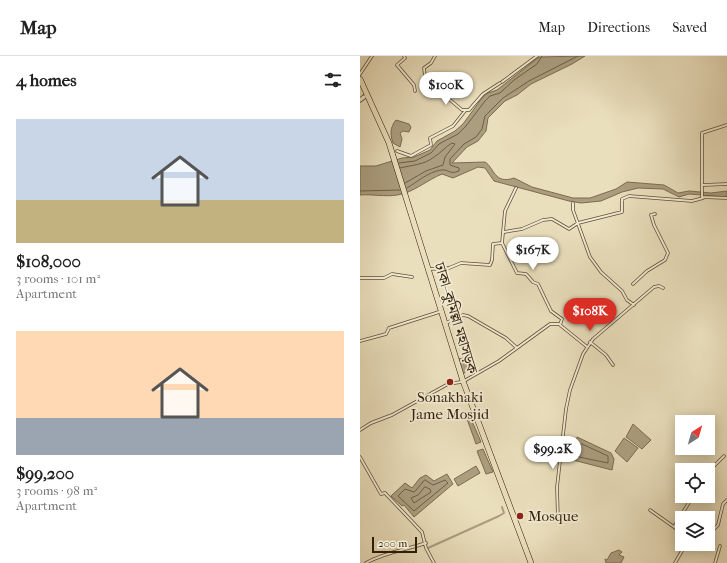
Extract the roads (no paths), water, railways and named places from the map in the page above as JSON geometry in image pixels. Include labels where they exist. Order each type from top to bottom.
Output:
[{"type":"highway","name":"ঢাকা–কুমিল্লা মহাসড়ক","points":[[360,80],[394,153],[462,382]]},
{"type":"highway","name":"ঢাকা–কুমিল্লা মহাসড়ক","points":[[360,86],[362,98],[378,122],[394,153]]},
{"type":"highway","name":"ঢাকা–কুমিল্লা মহাসড়ক","points":[[408,202],[422,259],[462,382],[530,563]]},
{"type":"street","points":[[360,74],[372,56]]},
{"type":"street","points":[[404,56],[405,58],[397,65],[414,85],[415,91]]},
{"type":"street","points":[[434,56],[431,63],[424,68],[426,76],[432,84],[438,82],[443,85],[449,99],[454,105],[465,111]]},
{"type":"street","points":[[531,56],[535,59]]},
{"type":"street","points":[[394,153],[411,156],[427,148],[431,145],[430,138],[453,126],[465,111],[470,110],[483,94],[535,59],[537,56]]},
{"type":"street","points":[[702,197],[702,133],[727,126]]},
{"type":"street","points":[[703,185],[727,184]]},
{"type":"street","points":[[516,188],[505,211],[502,243],[517,273],[526,274],[533,282],[538,284],[551,311],[562,319],[560,324]]},
{"type":"street","points":[[504,232],[522,229],[543,220],[552,218],[569,229],[578,223],[622,212],[622,199],[629,196],[692,201],[702,197],[727,198]]},
{"type":"street","points":[[573,203],[573,210],[590,258],[601,272],[622,291],[627,300],[634,305]]},
{"type":"street","points":[[633,284],[647,271],[665,260],[668,253],[654,225],[651,214],[655,214]]},
{"type":"street","points":[[428,269],[449,268],[461,263],[490,264],[492,260],[493,244],[502,243]]},
{"type":"street","points":[[360,278],[384,278],[392,274],[412,277]]},
{"type":"street","points":[[558,520],[557,487],[566,409],[570,390],[586,346],[654,287],[659,286],[663,288]]},
{"type":"street","points":[[360,341],[386,334],[389,328],[439,312]]},
{"type":"street","points":[[445,323],[463,315],[468,316],[506,338],[517,348]]},
{"type":"street","points":[[360,430],[371,423],[398,412],[448,384],[462,382],[479,374],[550,324],[560,324],[586,346]]},
{"type":"street","points":[[590,342],[606,355],[613,365]]},
{"type":"street","points":[[715,465],[724,456]]},
{"type":"street","points":[[360,457],[381,494],[385,493],[422,532],[426,543],[426,548],[434,563]]},
{"type":"street","points":[[715,528],[718,525],[723,504],[727,500]]},
{"type":"street","points":[[650,510],[674,527],[689,503]]},
{"type":"street","points":[[366,563],[381,555],[398,549],[426,543]]},
{"type":"street","points":[[715,563],[720,546]]},
{"type":"street","points":[[675,563],[682,551]]},
{"type":"water","points":[[585,56],[531,84],[517,95],[505,101],[488,118],[486,131],[478,141],[467,147],[452,163],[485,162],[498,177],[502,179],[507,180],[514,178],[532,187],[573,198],[590,198],[616,189],[627,182],[664,185],[678,193],[689,191],[711,193],[727,191],[727,197],[689,194],[679,197],[663,189],[638,188],[622,192],[601,201],[581,203],[494,181],[485,168],[478,167],[453,178],[442,174],[403,194],[388,196],[360,195],[360,166],[376,166],[402,158],[414,157],[430,150],[437,141],[455,131],[463,124],[482,98],[488,93],[497,90],[539,57]]},
{"type":"water","points":[[396,120],[409,124],[411,127],[409,132],[403,131],[400,133],[402,139],[400,147],[393,143],[391,137],[391,131]]},
{"type":"water","points":[[465,358],[472,367],[463,374],[457,359]]},
{"type":"water","points":[[467,419],[471,419],[481,442],[476,444]]},
{"type":"water","points":[[633,424],[651,440],[642,449],[626,437]]},
{"type":"water","points":[[577,437],[611,453],[614,459],[612,470],[573,460]]},
{"type":"water","points":[[624,438],[638,448],[627,462],[615,451]]},
{"type":"water","points":[[483,449],[493,472],[486,474],[477,451]]},
{"type":"water","points":[[476,466],[480,473],[458,486],[454,479]]},
{"type":"water","points":[[447,474],[453,484],[414,517],[404,505],[402,506],[391,496],[405,483],[412,488],[420,478],[426,475],[434,481]]},
{"type":"water","points":[[619,550],[622,552],[619,555],[624,557],[621,563],[606,563],[605,559],[607,560],[611,553]]},
{"type":"waterway","points":[[428,548],[499,516],[504,513],[502,507]]},
{"type":"place","name":"Sonakhaki Jame Mosjid","points":[[450,382]]},
{"type":"place","name":"Mosque","points":[[520,516]]}]
